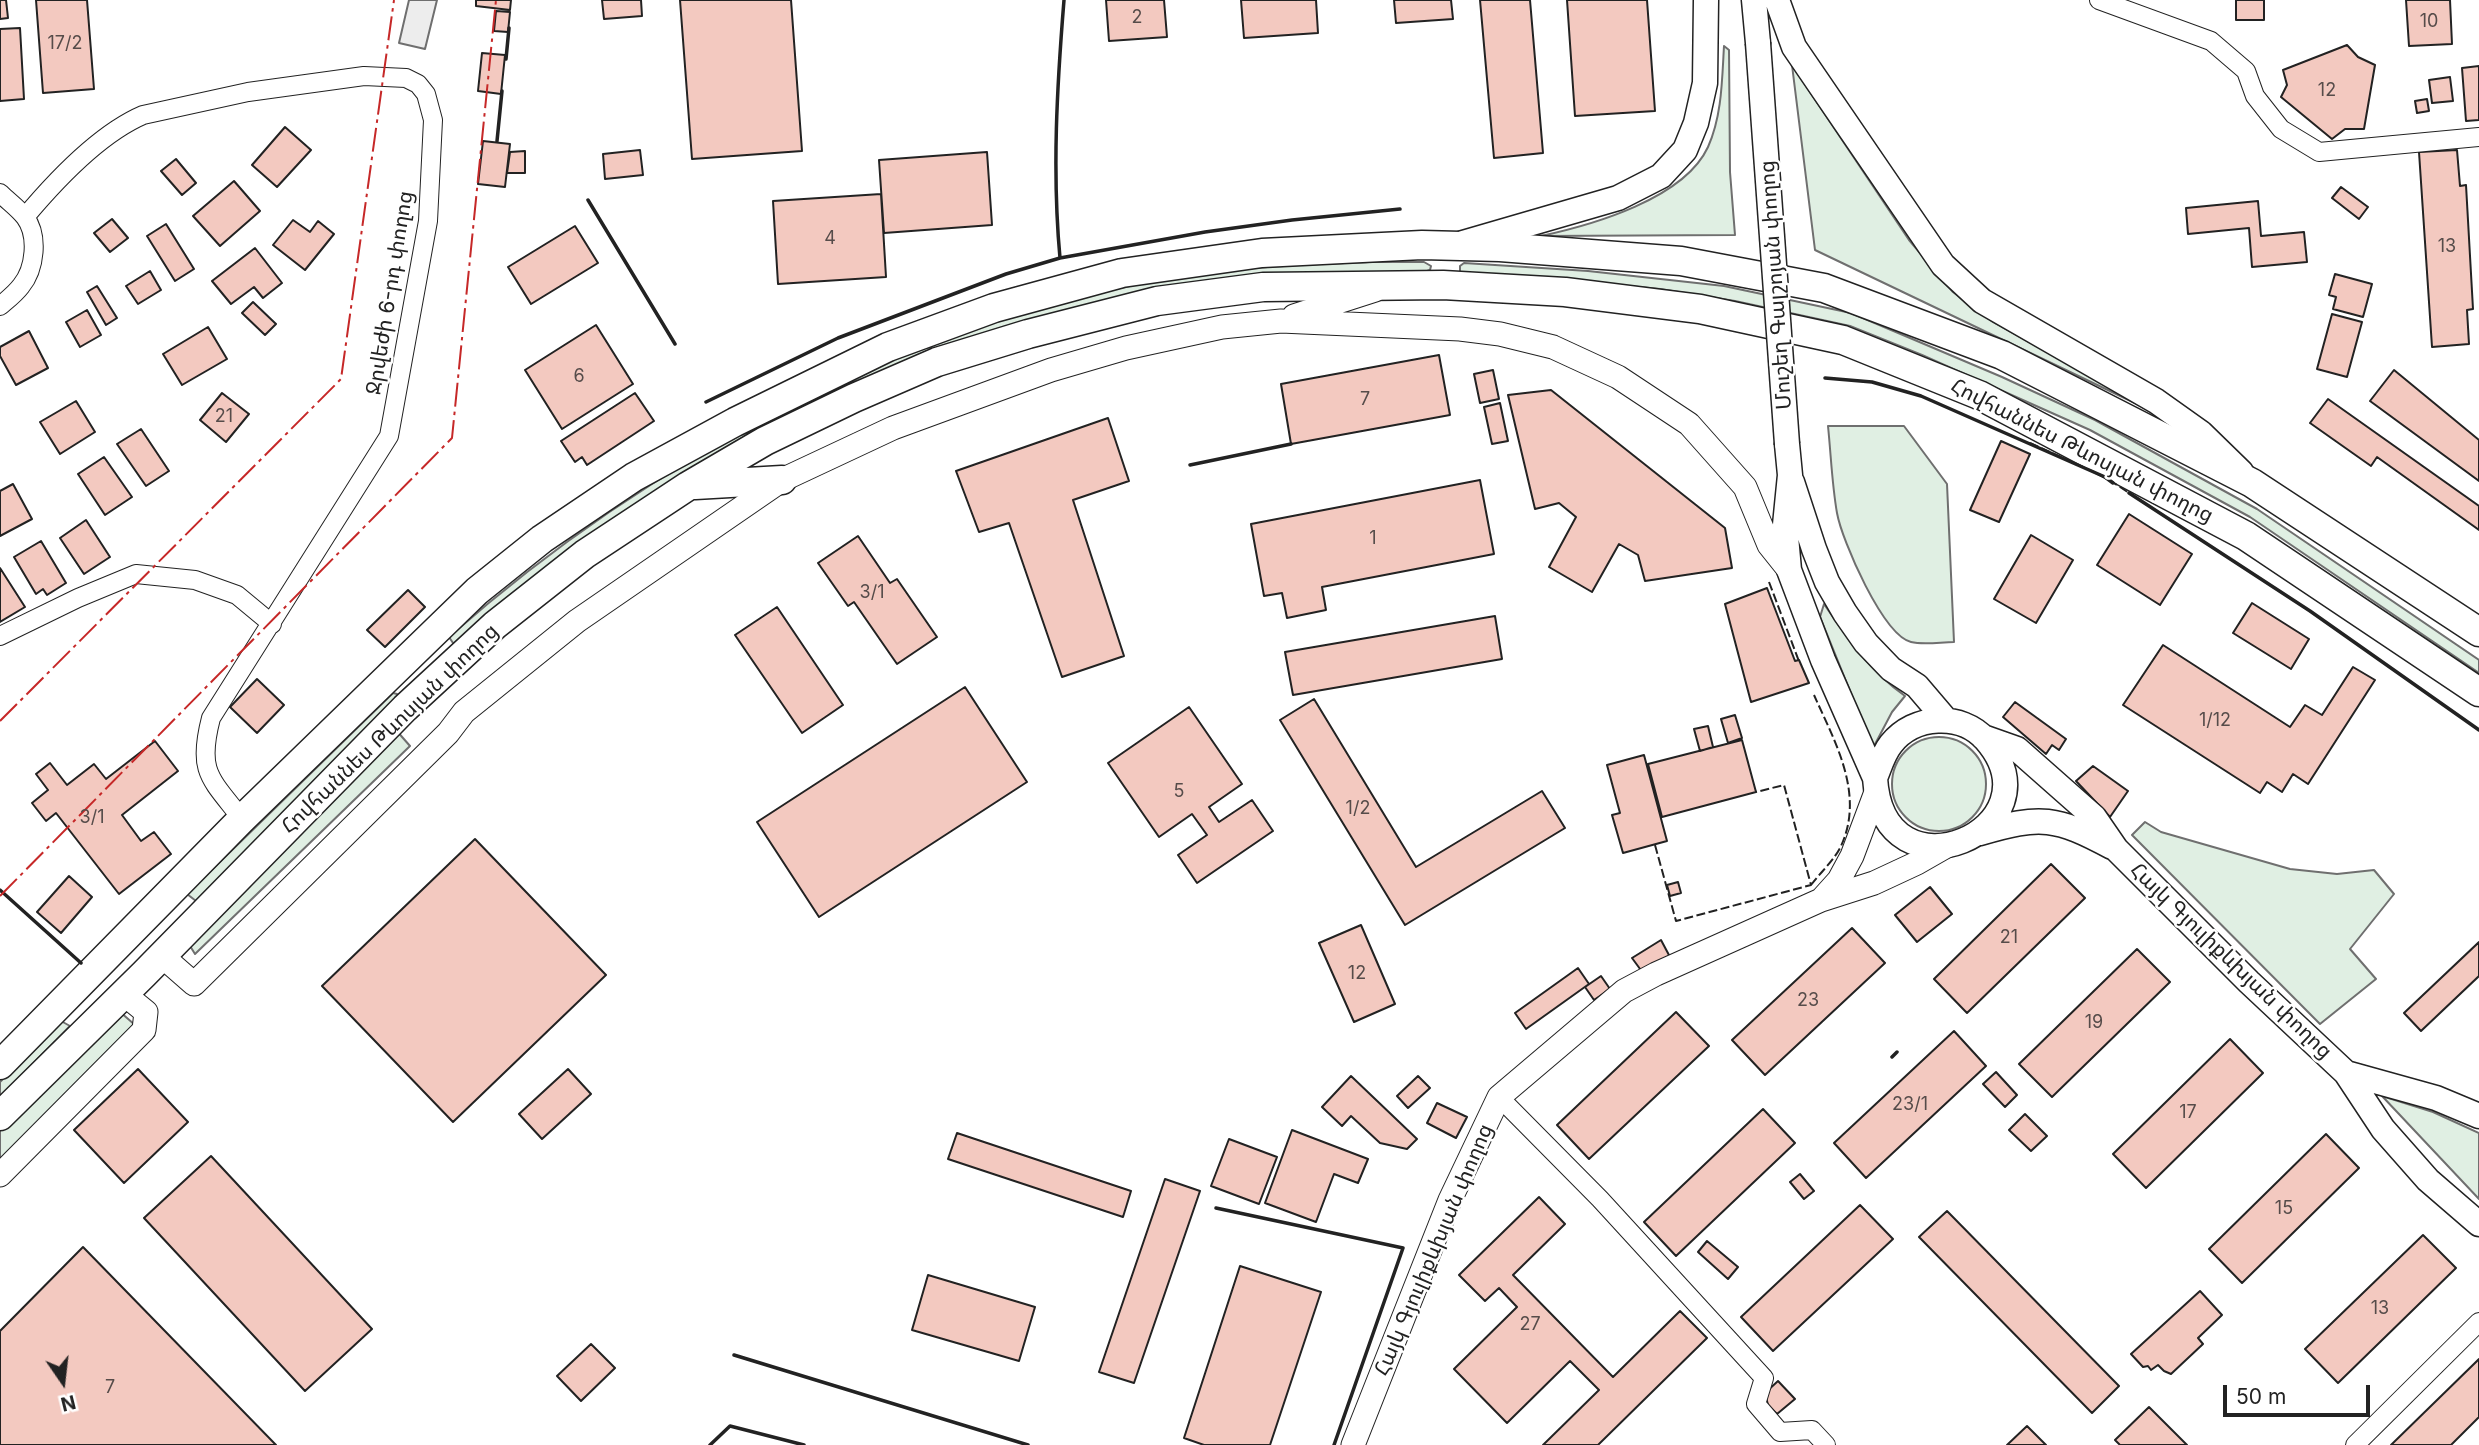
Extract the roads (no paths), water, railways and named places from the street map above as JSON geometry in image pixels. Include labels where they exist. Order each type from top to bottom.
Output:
[{"type":"main road","points":[[1452,246],[1618,198],[1661,176],[1685,150],[1696,123],[1705,83],[1706,0]]},
{"type":"main road","name":"Մուշեղ Գալշոյան փողոց","points":[[1754,0],[1790,475],[1785,525],[1789,570],[1823,660],[1876,785]]},
{"type":"main road","points":[[1777,0],[1794,47],[1943,265],[1982,301],[2156,401],[2201,433],[2252,483]]},
{"type":"main road","name":"Հովհաննես Թևոսյան փողոց","points":[[0,1065],[242,820],[477,591],[542,539],[634,477],[735,422],[888,347],[994,307],[1122,273],[1262,253],[1422,245],[1500,247],[1681,261],[1824,288],[2002,355],[2252,483],[2479,632]]},
{"type":"main road","name":"Հովհաննես Թևոսյան փողոց","points":[[0,1116],[162,956],[405,708],[462,654],[584,554],[688,486],[765,441],[854,398],[937,362],[1028,334],[1157,301],[1263,287],[1393,285],[1565,292],[1661,302],[1843,340],[1979,395],[2246,536],[2479,692]]},
{"type":"main road","points":[[1790,475],[1827,582],[1845,613],[1866,643],[1891,668],[1917,686],[1946,720]]},
{"type":"main road","points":[[688,486],[782,480]]},
{"type":"main road","points":[[438,630],[434,651],[442,659],[462,654]]},
{"type":"main road","points":[[381,685],[398,685],[405,693],[405,708]]},
{"type":"main road","points":[[1946,720],[1971,728],[1983,737],[1999,762],[2003,776],[1999,807],[1991,821],[1980,833],[1945,847],[1921,846],[1901,833],[1889,821],[1876,785],[1883,756],[1902,733],[1928,721],[1946,720]]},
{"type":"main road","name":"Հայկ Գյուլիքևխյան փողոց","points":[[1983,737],[2017,749],[2094,817],[2116,849],[2249,982],[2346,1073],[2392,1140],[2428,1180],[2479,1224]]},
{"type":"main road","name":"Հայկ Գյուլիքևխյան փողոց","points":[[1980,833],[2026,821],[2055,822],[2075,827],[2116,849]]},
{"type":"main road","points":[[109,955],[131,987]]},
{"type":"main road","name":"Հայկ Գյուլիքևխյան փողոց","points":[[2346,1073],[2436,1098],[2479,1116]]},
{"type":"street","points":[[2099,0],[2211,41],[2246,71],[2255,96],[2281,129],[2319,152],[2479,137]]},
{"type":"street","name":"Ջրվեժի 6-րդ փողոց","points":[[24,217],[75,164],[127,122],[143,115],[248,92],[364,76],[406,78],[418,84],[426,94],[433,120],[428,221],[389,436],[211,718],[205,743],[204,764],[215,784],[242,820]]},
{"type":"street","points":[[0,194],[24,217],[32,235],[32,261],[22,285],[0,306]]},
{"type":"street","points":[[1281,321],[1393,285]]},
{"type":"street","points":[[162,956],[194,984],[448,733],[464,712],[577,621],[782,480],[893,428],[1051,370],[1126,348],[1222,327],[1281,321],[1460,329],[1500,334],[1553,347],[1618,377],[1689,424],[1745,487],[1769,545],[1789,570]]},
{"type":"street","points":[[0,636],[78,598],[136,574],[195,580],[237,595],[272,624]]},
{"type":"street","name":"Հայկ Գյուլիքևխյան փողոց","points":[[1821,900],[1839,880],[1852,856],[1876,785]]},
{"type":"street","name":"Հայկ Գյուլիքևխյան փողոց","points":[[1353,1445],[1450,1200],[1499,1097],[1624,991],[1821,900],[1874,883],[1945,847]]},
{"type":"street","points":[[0,1175],[144,1030],[146,1012],[131,987]]},
{"type":"street","points":[[1499,1097],[1600,1199],[1764,1378],[1756,1404],[1780,1432],[1812,1430],[1826,1445]]},
{"type":"street","points":[[2355,1445],[2479,1322]]}]
